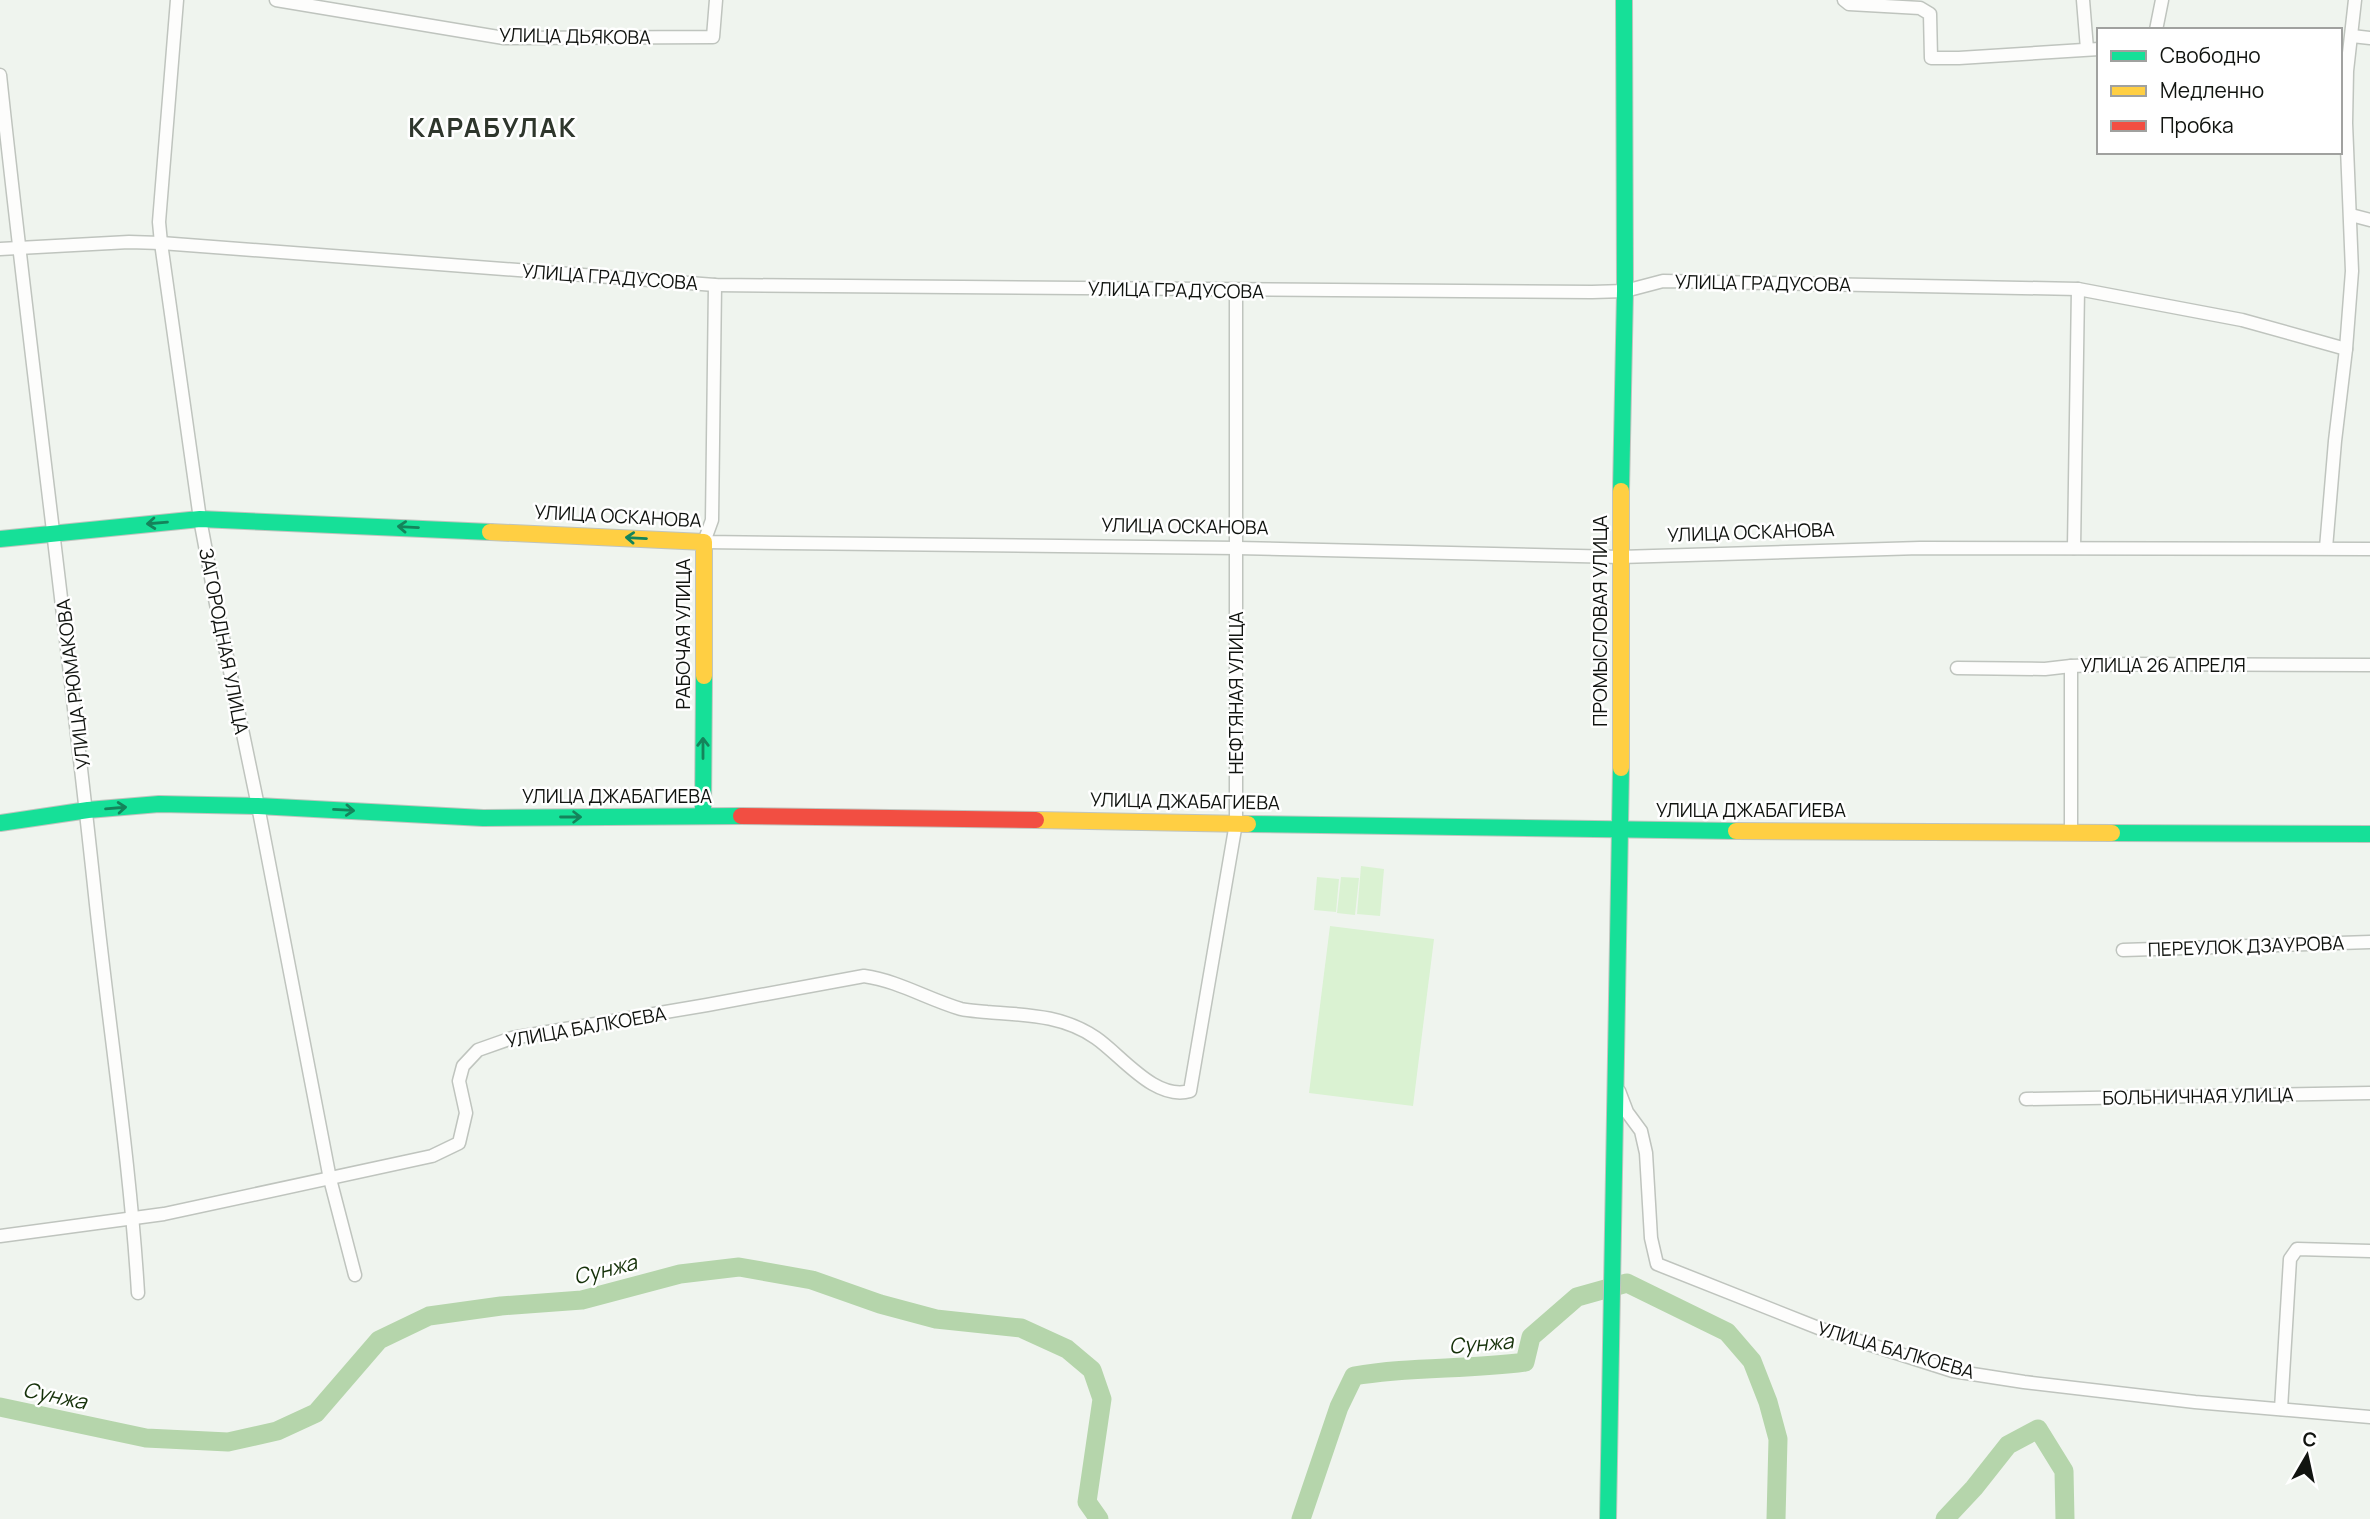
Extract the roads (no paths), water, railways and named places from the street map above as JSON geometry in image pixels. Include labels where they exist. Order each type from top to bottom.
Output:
[{"type":"main road","name":"ПРОМЫСЛОВАЯ УЛИЦА","points":[[1608,1519],[1621,831],[1624,0]]},
{"type":"main road","name":"УЛИЦА ОСКАНОВА","points":[[0,539],[200,519],[704,542]]},
{"type":"main road","name":"РАБОЧАЯ УЛИЦА","points":[[703,816],[704,542]]},
{"type":"main road","name":"УЛИЦА ДЖАБАГИЕВА","points":[[0,823],[88,810],[159,804],[258,806],[483,818],[703,816],[1621,831],[2370,834]]},
{"type":"street","name":"ЗАГОРОДНАЯ УЛИЦА","points":[[177,0],[159,222],[161,243],[200,519],[330,1180],[355,1275]]},
{"type":"street","name":"УЛИЦА ДЬЯКОВА","points":[[276,0],[504,38],[518,38],[713,37],[716,0]]},
{"type":"street","points":[[1844,0],[1849,4],[1920,8],[1930,15],[1931,58],[2093,49],[2083,0]]},
{"type":"street","points":[[2156,28],[2162,0]]},
{"type":"street","points":[[2326,548],[2352,271],[2351,215],[2343,123],[2355,0]]},
{"type":"street","points":[[2352,36],[2370,38]]},
{"type":"street","name":"УЛИЦА РЮМАКОВА","points":[[0,75],[88,810],[95,895],[134,1216],[138,1293]]},
{"type":"street","points":[[2351,215],[2370,220]]},
{"type":"street","name":"УЛИЦА ГРАДУСОВА","points":[[0,249],[129,242],[161,243],[715,285],[1236,291],[1625,291],[1663,281],[2078,289],[2242,320],[2346,349]]},
{"type":"street","name":"РАБОЧАЯ УЛИЦА","points":[[704,542],[712,520],[715,285]]},
{"type":"street","points":[[2074,548],[2078,289]]},
{"type":"street","name":"НЕФТЯНАЯ УЛИЦА","points":[[1190,1091],[1236,823],[1236,291]]},
{"type":"street","name":"УЛИЦА ОСКАНОВА","points":[[704,542],[1237,548],[1620,557],[1920,548],[2370,549]]},
{"type":"street","name":"УЛИЦА 26 АПРЕЛЯ","points":[[1957,668],[2045,670],[2071,666],[2370,665]]},
{"type":"street","points":[[2071,666],[2071,833]]},
{"type":"street","name":"ПЕРЕУЛОК ДЗАУРОВА","points":[[2123,950],[2370,942]]},
{"type":"street","name":"УЛИЦА БАЛКОЕВА","points":[[0,1236],[164,1214],[432,1156],[459,1143],[466,1114],[459,1081],[463,1066],[478,1051],[512,1038],[864,976],[886,979],[962,1009],[1059,1019],[1096,1038],[1126,1064],[1167,1092],[1178,1094],[1190,1091]]},
{"type":"street","name":"УЛИЦА БАЛКОЕВА","points":[[1618,1088],[1627,1112],[1641,1131],[1646,1153],[1651,1238],[1657,1264],[1821,1329],[1953,1371],[2024,1382],[2370,1418]]},
{"type":"street","name":"БОЛЬНИЧНАЯ УЛИЦА","points":[[2026,1099],[2370,1093]]},
{"type":"street","points":[[2281,1409],[2290,1259],[2297,1249],[2370,1251]]},
{"type":"waterway","name":"Сунжа","points":[[0,1407],[146,1438],[228,1442],[277,1431],[316,1413],[379,1340],[429,1316],[501,1306],[582,1300],[680,1274],[739,1267],[812,1280],[880,1304],[936,1319],[1021,1328],[1067,1349],[1092,1370],[1102,1399],[1087,1502],[1099,1519]]},
{"type":"waterway","name":"Сунжа","points":[[1301,1519],[1339,1407],[1354,1376],[1525,1362],[1531,1337],[1577,1297],[1627,1283],[1727,1332],[1752,1361],[1768,1402],[1778,1439],[1776,1519]]},
{"type":"waterway","name":"Сунжа","points":[[1945,1519],[2008,1445],[2038,1429],[2064,1471],[2065,1519]]},
{"type":"district","name":"КАРАБУЛАК","points":[[493,127]]}]
